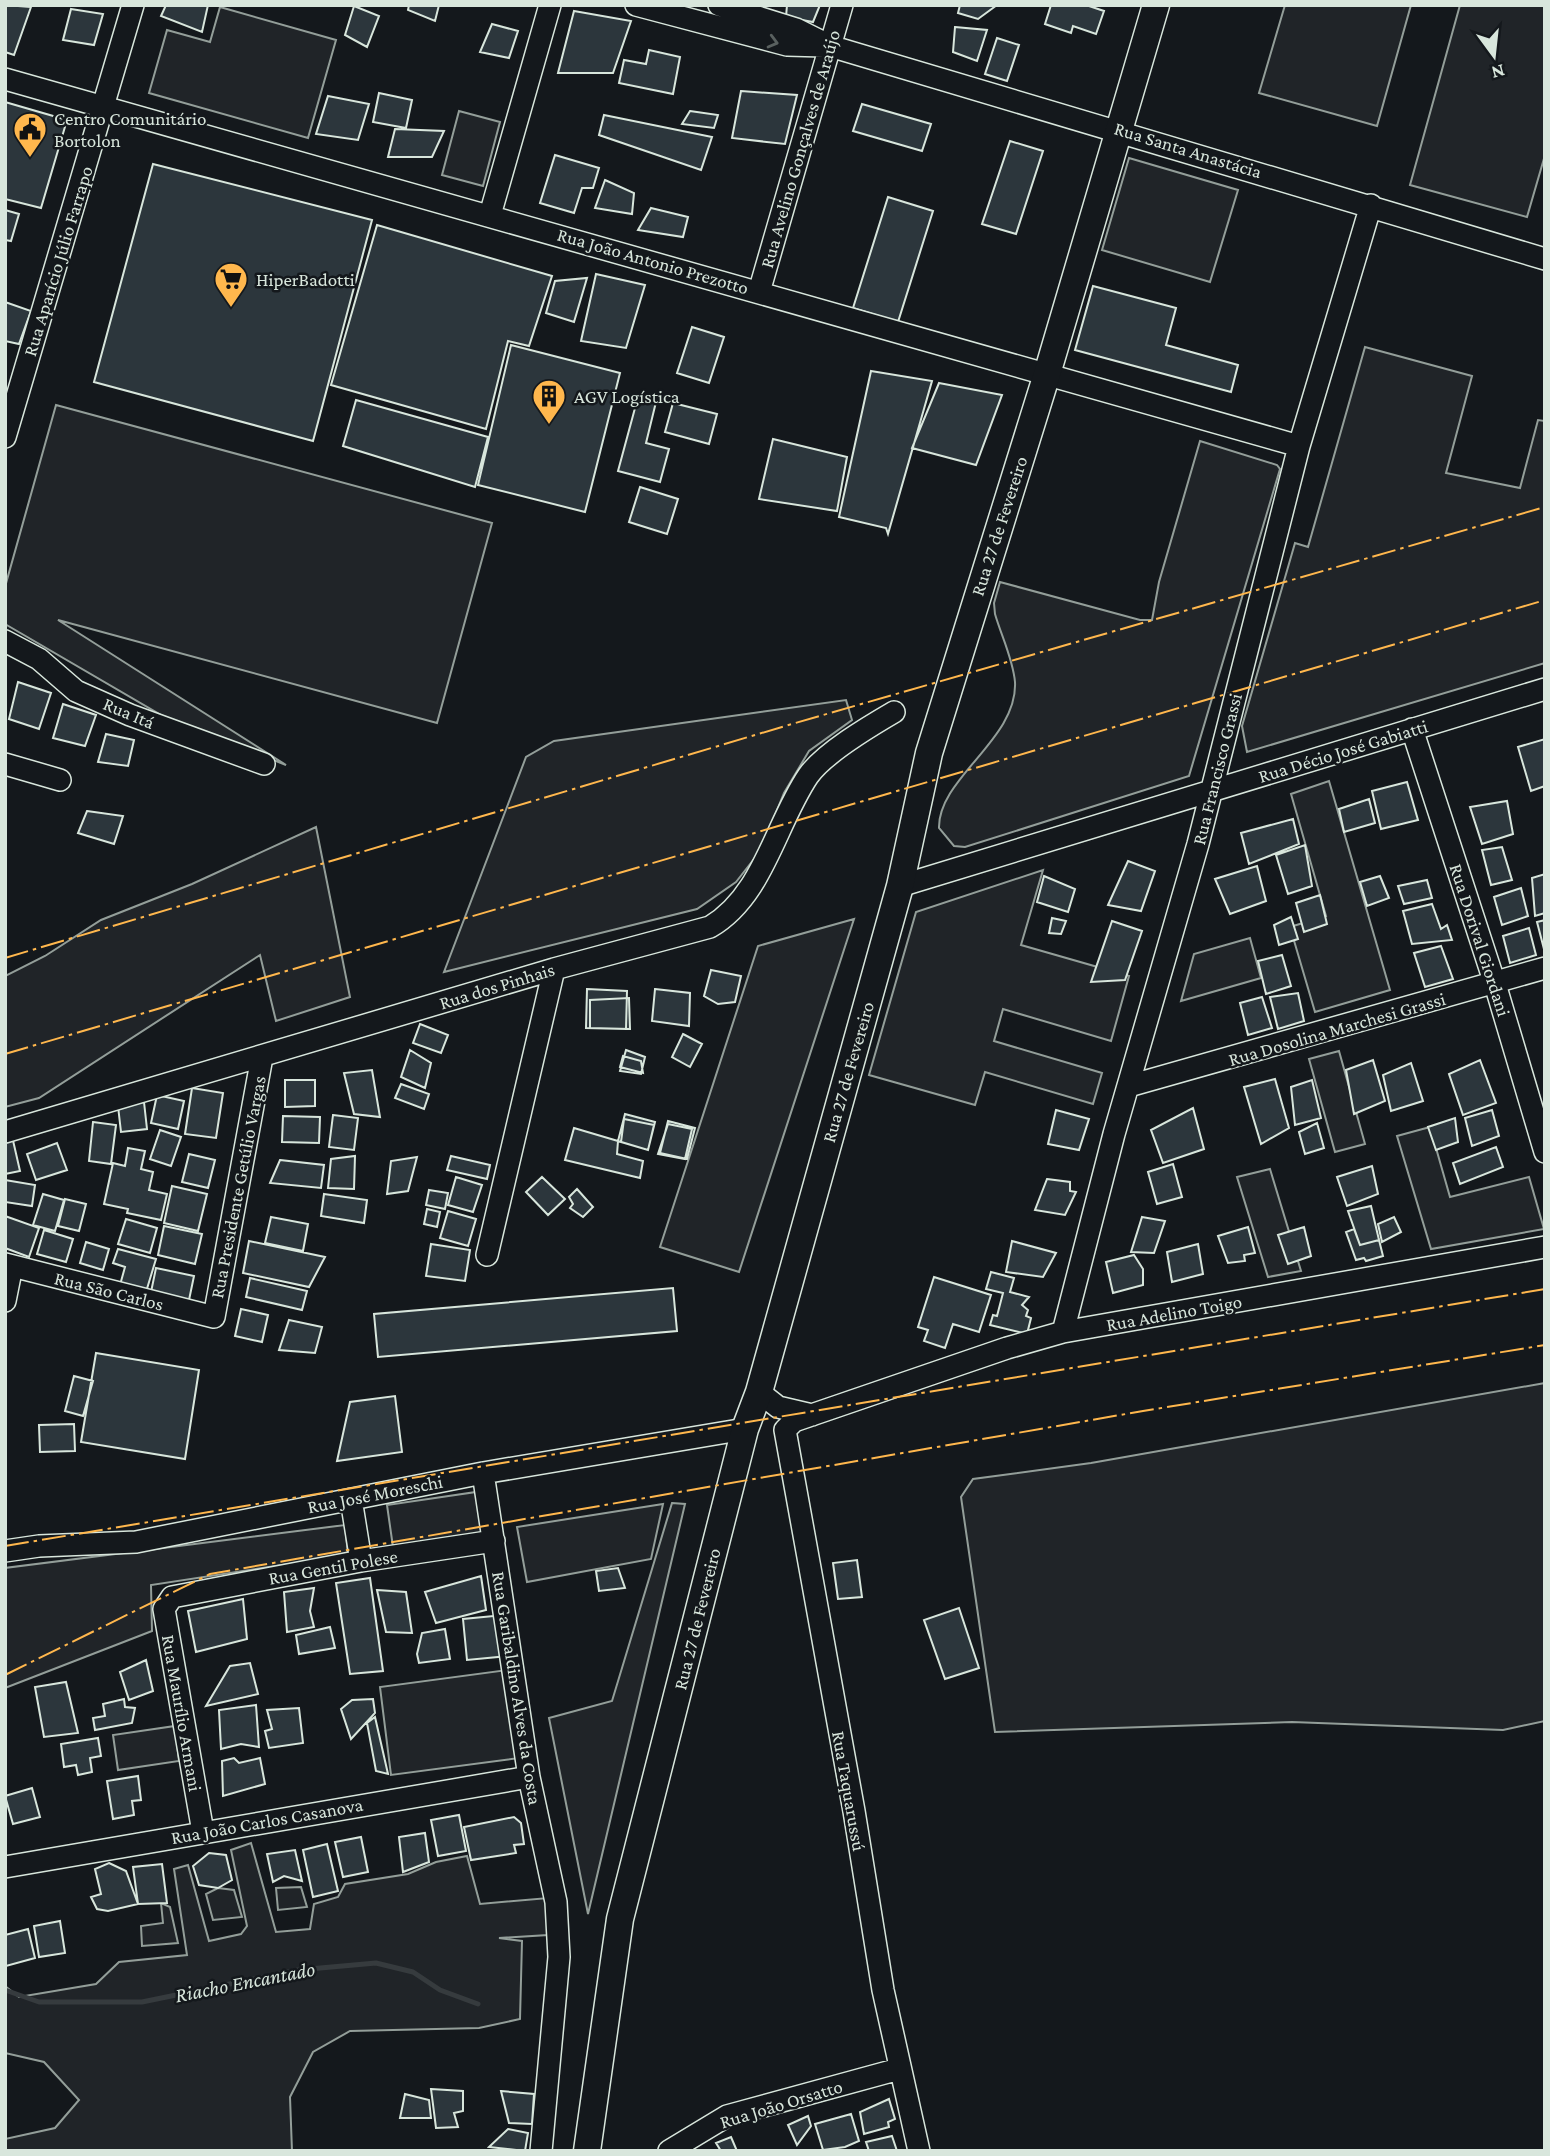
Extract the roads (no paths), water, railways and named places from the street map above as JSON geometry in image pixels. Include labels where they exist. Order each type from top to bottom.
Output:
[{"type":"main road","name":"Rua 27 de Fevereiro","points":[[587,2151],[620,1919],[745,1429],[759,1392],[900,886],[929,753],[1047,374],[1156,5]]},
{"type":"street","name":"Rua Aparício Júlio Farrapo","points":[[5,437],[12,391],[104,106],[133,5]]},
{"type":"street","points":[[490,215],[550,5]]},
{"type":"street","name":"Rua Avelino Gonçalves de Araújo","points":[[759,292],[842,5]]},
{"type":"street","name":"Rua Santa Anastácia","points":[[648,7],[724,14],[787,45],[830,46],[1545,259]]},
{"type":"street","name":"Rua João Antonio Prezotto","points":[[5,79],[1299,446]]},
{"type":"street","name":"Rua Francisco Grassi","points":[[1063,1332],[1211,792],[1299,446],[1371,205]]},
{"type":"street","name":"Rua Itá","points":[[5,641],[39,659],[76,691],[167,729],[264,764]]},
{"type":"street","name":"Rua Décio José Gabiatti","points":[[900,886],[1545,689]]},
{"type":"street","name":"Rua dos Pinhais","points":[[5,1132],[554,969],[710,927],[726,918],[743,898],[810,773],[870,726],[894,712]]},
{"type":"street","name":"Rua Dorival Giordani","points":[[1412,729],[1545,1152]]},
{"type":"street","points":[[5,764],[60,780]]},
{"type":"street","name":"Rua Dosolina Marchesi Grassi","points":[[1129,1086],[1545,968]]},
{"type":"street","points":[[488,1255],[554,969]]},
{"type":"street","name":"Rua Presidente Getúlio Vargas","points":[[214,1317],[262,1057]]},
{"type":"street","name":"Rua Adelino Toigo","points":[[785,1430],[794,1421],[1007,1348],[1063,1332],[1545,1247]]},
{"type":"street","points":[[5,1301],[9,1265]]},
{"type":"street","name":"Rua São Carlos","points":[[9,1265],[214,1317]]},
{"type":"street","points":[[759,1392],[778,1407],[812,1415]]},
{"type":"street","name":"Rua José Moreschi","points":[[5,1551],[39,1546],[136,1542],[483,1473],[745,1429]]},
{"type":"street","name":"Rua Taquarussú","points":[[785,1430],[854,1811],[868,1912],[899,2069],[919,2151]]},
{"type":"street","name":"Rua Garibaldino Alves da Costa","points":[[483,1473],[528,1777],[556,1902],[559,1957],[541,2151]]},
{"type":"street","points":[[351,1499],[361,1561]]},
{"type":"street","name":"Rua Gentil Polese","points":[[172,1597],[361,1561],[494,1541]]},
{"type":"street","name":"Rua Maurílio Armani","points":[[172,1597],[164,1609],[203,1832]]},
{"type":"street","name":"Rua João Carlos Casanova","points":[[5,1867],[528,1777]]},
{"type":"street","name":"Rua João Orsatto","points":[[669,2151],[727,2116],[899,2069]]},
{"type":"waterway","name":"Riacho Encantado","points":[[5,1990],[39,2002],[142,2002],[298,1970],[376,1963],[413,1972],[440,1990],[478,2004]]},
{"type":"place","name":"Centro Comunitário Bortolon","points":[[30,159]]},
{"type":"place","name":"HiperBadotti","points":[[231,309]]},
{"type":"place","name":"AGV Logística","points":[[549,426]]}]
